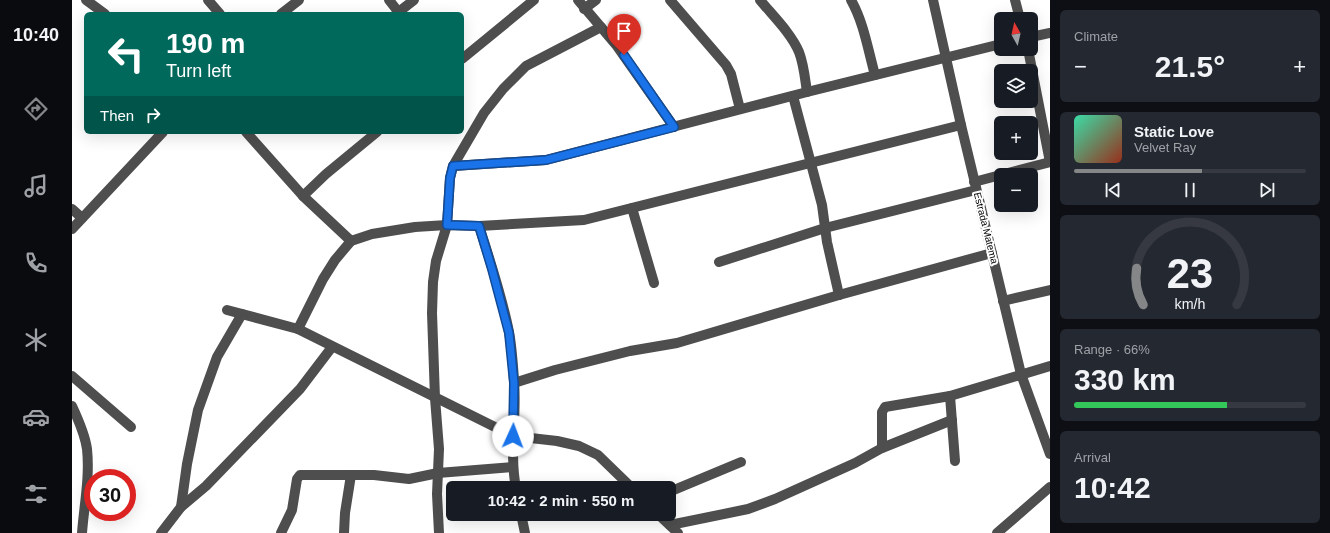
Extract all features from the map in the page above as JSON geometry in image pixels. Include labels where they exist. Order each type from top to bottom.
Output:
[{"type":"street","points":[[86,0],[102,12]]},
{"type":"street","points":[[208,0],[218,12]]},
{"type":"street","points":[[284,12],[299,0]]},
{"type":"street","points":[[389,0],[397,12]]},
{"type":"street","points":[[399,12],[414,0]]},
{"type":"street","points":[[464,57],[534,0]]},
{"type":"street","points":[[578,0],[584,9],[617,46],[674,127]]},
{"type":"street","points":[[584,9],[596,0]]},
{"type":"street","points":[[670,0],[726,65],[731,74],[740,109]]},
{"type":"street","points":[[760,0],[794,42],[801,59],[807,92]]},
{"type":"street","points":[[851,0],[862,27],[875,75]]},
{"type":"street","name":"Estrada Matema","points":[[933,0],[975,186],[1021,374],[1050,454]]},
{"type":"street","points":[[1015,0],[1018,12]]},
{"type":"street","points":[[439,533],[437,494],[439,449],[435,398],[432,314],[433,282],[436,261],[447,225],[450,178],[453,166],[484,113],[502,89],[526,66],[601,27]]},
{"type":"street","points":[[1038,36],[1050,33]]},
{"type":"street","points":[[453,166],[546,160],[740,109],[994,46]]},
{"type":"street","points":[[720,262],[825,228],[975,186],[1050,162],[1029,56]]},
{"type":"street","points":[[793,96],[822,205],[827,242],[839,295]]},
{"type":"street","points":[[298,329],[327,272],[335,260],[351,241],[372,234],[415,227],[447,225],[479,226],[584,220],[961,126]]},
{"type":"street","points":[[72,229],[161,134]]},
{"type":"street","points":[[250,134],[303,196],[351,241]]},
{"type":"street","points":[[303,196],[326,174],[375,134]]},
{"type":"street","points":[[632,208],[654,283]]},
{"type":"street","points":[[72,209],[82,218]]},
{"type":"street","points":[[479,226],[509,333],[514,383],[512,459],[515,481]]},
{"type":"street","points":[[514,383],[555,370],[630,351],[677,343],[839,295],[992,253]]},
{"type":"street","points":[[1003,301],[1050,290]]},
{"type":"street","points":[[228,310],[298,329],[513,436],[557,441],[579,446],[598,455],[625,481]]},
{"type":"street","points":[[181,507],[187,464],[198,410],[217,357],[242,314]]},
{"type":"street","points":[[161,533],[181,507],[206,486],[300,389],[332,347]]},
{"type":"street","points":[[882,448],[882,412],[885,407],[950,396],[1050,366]]},
{"type":"street","points":[[72,376],[131,427]]},
{"type":"street","points":[[950,396],[955,461]]},
{"type":"street","points":[[72,406],[84,435],[87,449],[82,533]]},
{"type":"street","points":[[670,525],[748,509],[775,499],[855,463],[882,448],[952,420]]},
{"type":"street","points":[[676,489],[741,462]]},
{"type":"street","points":[[281,533],[292,510],[298,476],[300,475],[364,474],[409,479],[438,473],[513,467]]},
{"type":"street","points":[[344,533],[345,513],[351,475]]},
{"type":"street","points":[[997,533],[1050,487]]},
{"type":"street","points":[[522,521],[525,533]]},
{"type":"street","points":[[666,521],[678,533]]},
{"type":"route","points":[[513,436],[515,409],[514,383],[509,333],[479,226],[447,225],[448,193],[453,166],[546,160],[674,127],[624,55]]}]
